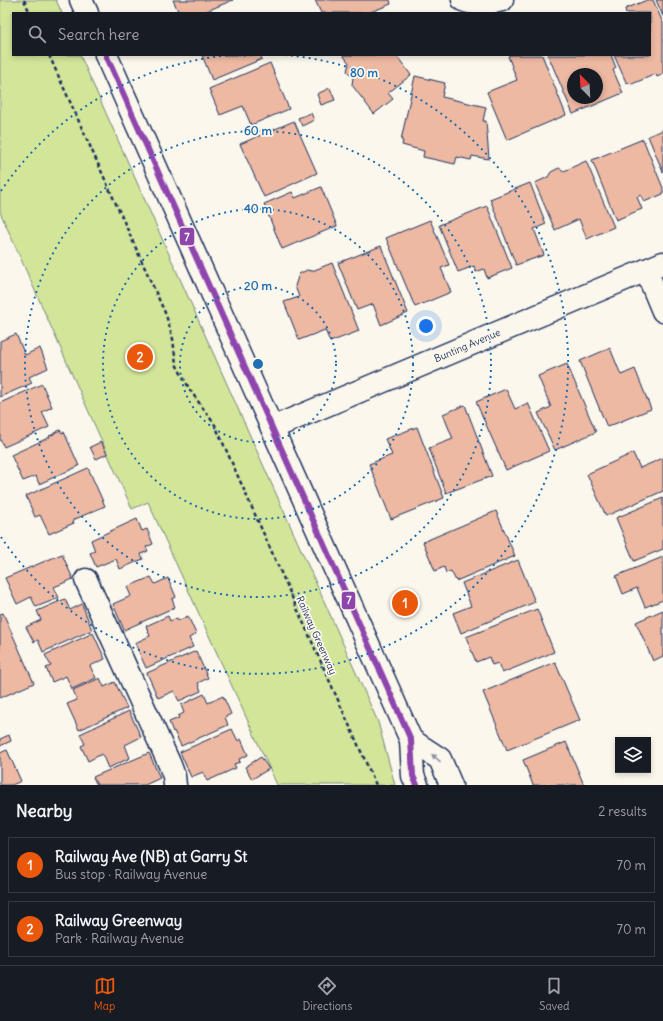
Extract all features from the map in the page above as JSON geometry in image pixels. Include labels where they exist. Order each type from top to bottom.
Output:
[{"type":"street","points":[[81,0],[87,12]]},
{"type":"street","points":[[463,0],[467,2],[482,3],[502,0]]},
{"type":"street","points":[[106,56],[411,740],[413,776],[417,785]]},
{"type":"street","points":[[654,266],[663,311]]},
{"type":"street","name":"Bunting Avenue","points":[[272,428],[654,266]]},
{"type":"street","points":[[86,580],[170,765],[174,776],[175,785]]},
{"type":"street","points":[[411,740],[440,759],[451,785]]},
{"type":"path","points":[[24,0],[30,12]]},
{"type":"path","name":"Railway Greenway","points":[[49,56],[166,315],[176,364],[190,390],[215,425],[376,785]]},
{"type":"green space","points":[[0,0],[56,0],[62,12],[12,12],[12,56],[80,56],[378,722],[395,785],[277,785],[148,502],[132,509],[0,212]]},
{"type":"building","points":[[173,0],[233,0],[204,12],[179,12]]},
{"type":"building","points":[[315,0],[390,0],[391,4],[371,12],[321,12]]},
{"type":"building","points":[[647,0],[653,0],[663,23],[663,74],[657,77],[656,74],[632,84],[626,82],[614,56],[651,56],[651,12],[626,12],[625,9]]},
{"type":"building","points":[[656,0],[663,0],[663,16]]},
{"type":"building","points":[[202,56],[260,56],[262,59],[212,80]]},
{"type":"building","points":[[344,56],[397,56],[411,75],[388,93],[393,99],[374,114],[352,85],[353,77],[347,71],[349,63]]},
{"type":"building","points":[[508,56],[542,56],[566,115],[507,140],[487,92],[517,80]]},
{"type":"building","points":[[548,56],[611,56],[616,68],[613,70],[623,93],[603,101],[603,68],[567,68],[567,100]]},
{"type":"building","points":[[270,63],[289,109],[251,125],[243,106],[220,115],[209,89]]},
{"type":"building","points":[[415,76],[445,83],[442,97],[486,107],[483,121],[486,121],[489,159],[472,156],[471,160],[457,157],[455,164],[423,157],[424,151],[402,145],[403,141],[401,140]]},
{"type":"building","points":[[330,88],[335,100],[321,105],[317,94]]},
{"type":"building","points":[[569,104],[597,104],[573,114]]},
{"type":"building","points":[[311,113],[314,120],[302,126],[298,118]]},
{"type":"building","points":[[294,121],[317,173],[264,197],[240,144]]},
{"type":"building","points":[[663,130],[663,172],[648,136]]},
{"type":"building","points":[[643,139],[663,188],[663,194],[644,202],[641,195],[637,197],[642,209],[616,220],[592,160]]},
{"type":"building","points":[[586,161],[614,227],[587,239],[579,219],[555,230],[535,183],[548,177],[551,172],[559,168],[564,171]]},
{"type":"building","points":[[530,183],[546,224],[534,229],[544,255],[516,265],[490,199]]},
{"type":"building","points":[[321,187],[337,226],[282,249],[264,204],[292,192],[295,198]]},
{"type":"building","points":[[487,206],[512,268],[487,278],[484,269],[476,272],[474,266],[458,272],[439,225]]},
{"type":"building","points":[[430,220],[449,265],[441,268],[451,292],[415,307],[386,238]]},
{"type":"building","points":[[381,246],[408,313],[381,325],[373,304],[357,310],[338,263]]},
{"type":"building","points":[[332,263],[359,331],[330,342],[325,330],[299,340],[284,302],[299,297],[295,286],[299,274],[307,270],[312,271]]},
{"type":"building","points":[[16,334],[25,355],[40,348],[48,368],[29,377],[32,383],[0,397],[0,341]]},
{"type":"building","points":[[610,348],[621,375],[635,369],[651,409],[607,427],[580,361]]},
{"type":"building","points":[[567,364],[596,432],[555,450],[538,413],[551,407],[538,376]]},
{"type":"building","points":[[42,384],[52,407],[42,412],[49,427],[4,447],[0,439],[0,403]]},
{"type":"building","points":[[506,389],[515,409],[528,403],[549,451],[506,470],[476,402]]},
{"type":"building","points":[[465,405],[492,476],[446,493],[429,448],[453,439],[443,414]]},
{"type":"building","points":[[417,427],[444,498],[391,519],[369,464],[392,455],[385,439]]},
{"type":"building","points":[[60,430],[62,433],[64,432],[79,466],[39,484],[36,476],[23,481],[11,455],[50,437],[49,436]]},
{"type":"building","points":[[101,442],[107,454],[96,459],[90,447]]},
{"type":"building","points":[[633,453],[640,468],[663,458],[663,491],[606,516],[587,474]]},
{"type":"building","points":[[88,468],[105,506],[73,520],[74,523],[49,534],[40,515],[35,517],[26,496]]},
{"type":"building","points":[[663,498],[663,549],[634,561],[616,518]]},
{"type":"building","points":[[496,511],[515,556],[456,581],[451,571],[446,573],[444,567],[435,571],[423,542]]},
{"type":"building","points":[[137,519],[142,531],[147,529],[153,544],[146,547],[148,551],[141,554],[143,559],[120,569],[116,559],[96,567],[90,553],[95,551],[91,540]]},
{"type":"building","points":[[62,554],[73,579],[54,587],[59,598],[36,607],[31,597],[17,604],[5,578]]},
{"type":"building","points":[[663,557],[663,600],[645,607],[637,588],[623,594],[616,576]]},
{"type":"building","points":[[518,560],[535,602],[461,633],[453,613],[471,606],[462,583]]},
{"type":"building","points":[[151,577],[155,584],[168,578],[176,597],[172,599],[175,607],[124,630],[113,604],[131,596],[127,587]]},
{"type":"building","points":[[65,599],[70,610],[82,604],[92,630],[43,652],[38,640],[34,642],[26,627],[41,620],[37,611]]},
{"type":"building","points":[[537,609],[554,652],[502,673],[498,663],[492,665],[489,657],[476,662],[466,637]]},
{"type":"building","points":[[663,610],[663,656],[653,661],[636,622]]},
{"type":"building","points":[[3,613],[34,683],[0,698],[0,614]]},
{"type":"building","points":[[168,616],[170,621],[177,618],[178,621],[188,616],[196,634],[189,638],[193,647],[146,668],[135,643],[150,636],[146,626]]},
{"type":"building","points":[[93,633],[105,659],[90,666],[96,678],[72,689],[66,676],[52,682],[46,668],[51,666],[45,655]]},
{"type":"building","points":[[196,651],[208,678],[198,683],[201,691],[179,701],[174,691],[158,698],[147,673]]},
{"type":"building","points":[[555,662],[580,720],[507,750],[483,692]]},
{"type":"building","points":[[100,678],[104,687],[115,682],[127,708],[79,730],[67,704],[77,700],[73,690]]},
{"type":"building","points":[[204,694],[208,703],[223,696],[231,714],[225,717],[228,725],[181,746],[169,722],[179,718],[178,716],[184,713],[181,705]]},
{"type":"building","points":[[129,711],[141,737],[125,745],[130,758],[108,768],[102,754],[88,761],[81,746],[85,744],[80,734]]},
{"type":"building","points":[[232,729],[238,741],[241,739],[248,755],[239,759],[240,762],[234,764],[236,768],[207,781],[203,772],[191,777],[180,752]]},
{"type":"building","points":[[9,735],[11,741],[0,746],[0,739]]},
{"type":"building","points":[[566,742],[584,785],[533,785],[523,760]]},
{"type":"building","points":[[7,750],[21,781],[12,785],[0,785],[0,753]]},
{"type":"building","points":[[149,753],[160,778],[145,785],[97,785],[93,777]]},
{"type":"building","points":[[261,757],[269,769],[252,779],[245,767]]},
{"type":"transit line","name":"7","points":[[106,56],[411,740],[413,776],[417,785]]},
{"type":"place","name":"Railway Greenway","points":[[140,357]]},
{"type":"place","name":"Railway Ave (NB) at Garry St","points":[[405,603]]}]
